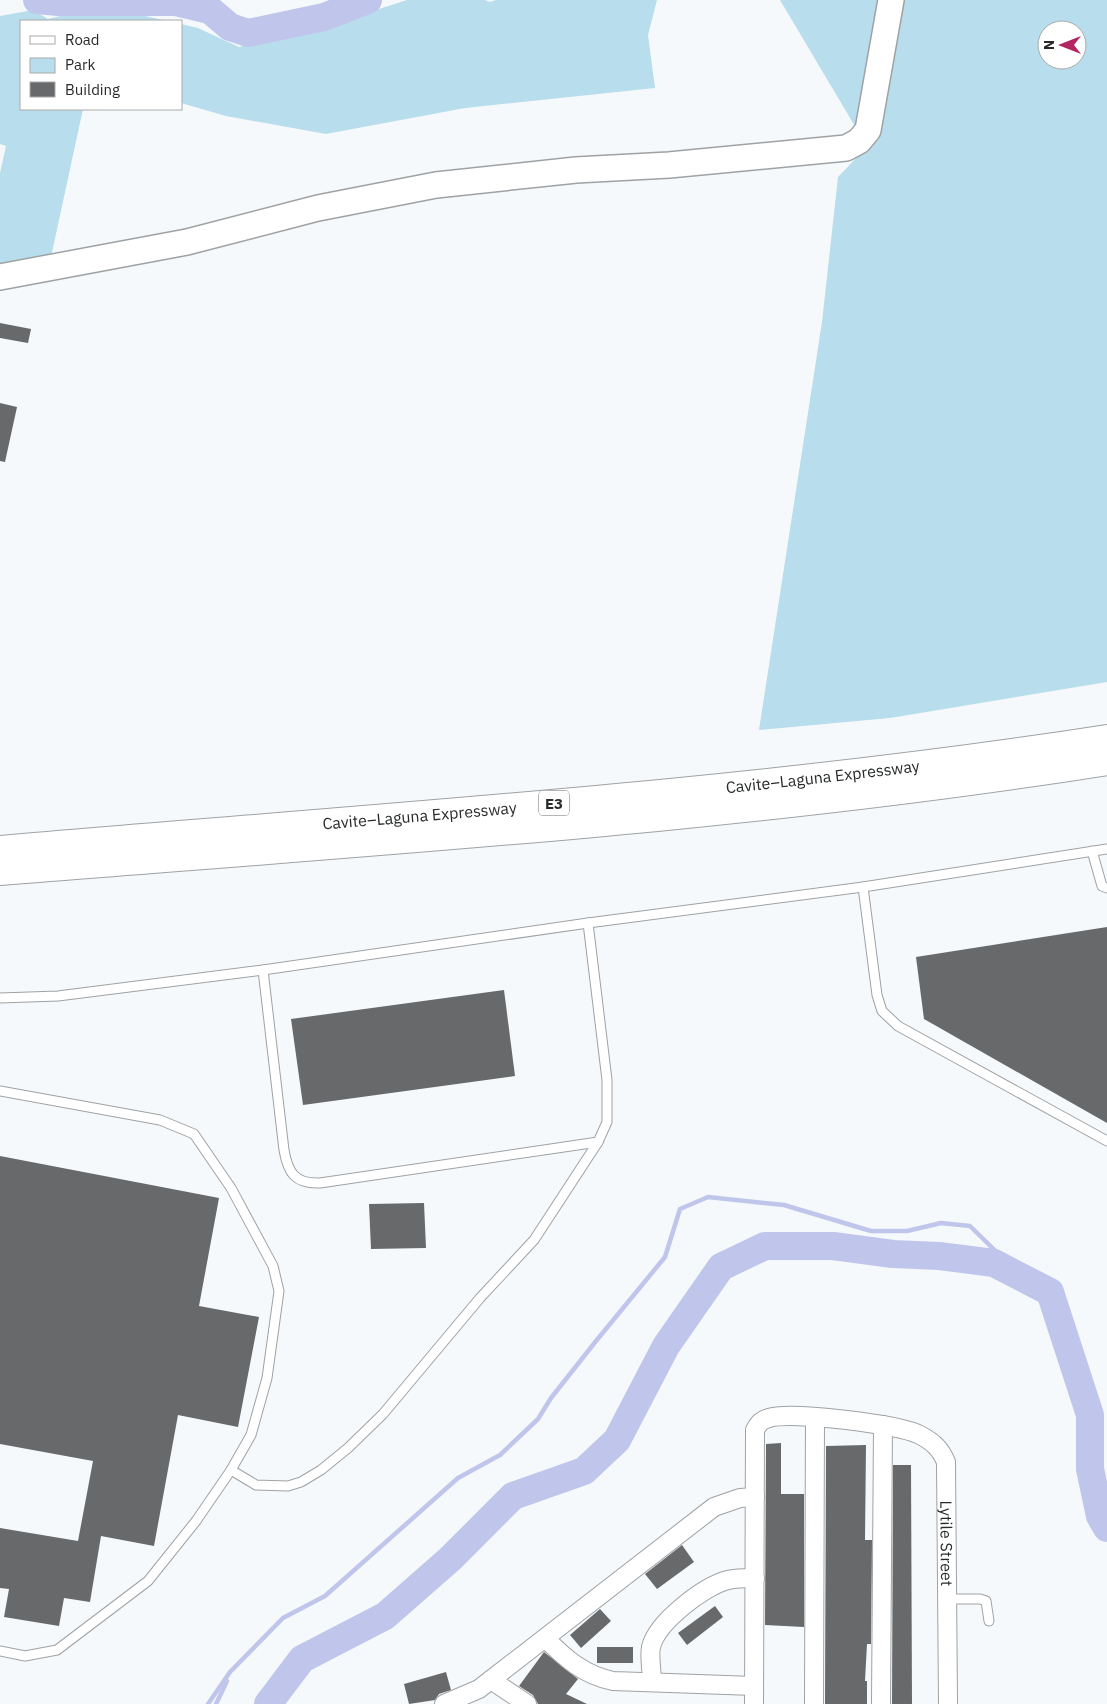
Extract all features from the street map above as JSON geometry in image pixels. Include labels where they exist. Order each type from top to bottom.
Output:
[{"type":"highway","name":"Cavite–Laguna Expressway","points":[[0,850],[654,794],[849,775],[1107,739]]},
{"type":"highway","name":"Cavite–Laguna Expressway","points":[[0,871],[758,808],[935,786],[1107,761]]},
{"type":"street","points":[[0,277],[187,242],[318,208],[436,185],[576,170],[669,165],[846,148],[859,141],[868,130],[891,0]]},
{"type":"street","name":"Lytile Street","points":[[754,1497],[755,1430],[760,1421],[770,1417],[815,1418],[883,1425],[918,1434],[939,1448],[946,1462],[948,1704]]},
{"type":"street","points":[[814,1704],[815,1418]]},
{"type":"street","points":[[881,1704],[883,1425]]},
{"type":"street","points":[[444,1704],[479,1689],[492,1680],[714,1507],[740,1498],[754,1497],[754,1704]]},
{"type":"street","points":[[652,1682],[651,1648],[658,1631],[682,1608],[713,1586],[728,1580],[755,1578]]},
{"type":"street","points":[[546,1639],[583,1671],[613,1681],[754,1686]]},
{"type":"street","points":[[492,1680],[527,1704]]},
{"type":"lane","points":[[0,998],[58,996],[263,970],[588,923],[864,887],[1107,849]]},
{"type":"lane","points":[[1092,852],[1098,878],[1102,886],[1107,888]]},
{"type":"lane","points":[[864,887],[877,995],[882,1011],[898,1026],[1107,1141]]},
{"type":"lane","points":[[231,1470],[256,1485],[288,1486],[300,1482],[321,1470],[348,1448],[383,1414],[480,1298],[534,1240],[598,1142],[607,1122],[607,1080],[588,923]]},
{"type":"lane","points":[[263,970],[284,1150],[290,1174],[296,1179],[311,1184],[320,1183],[598,1142]]},
{"type":"lane","points":[[0,1091],[160,1120],[194,1134],[231,1188],[274,1266],[279,1291],[267,1378],[251,1435],[231,1470],[196,1520],[148,1581],[57,1650],[25,1656],[0,1651]]},
{"type":"lane","points":[[947,1599],[980,1599],[986,1602],[989,1621]]},
{"type":"green space","points":[[407,0],[485,0],[490,2],[496,0],[657,0],[648,35],[655,88],[465,108],[326,134],[226,116],[182,103],[182,24],[198,28],[239,47],[329,25]]},
{"type":"green space","points":[[780,0],[1107,0],[1107,682],[890,718],[759,730],[822,322],[838,177],[861,153],[856,128]]},
{"type":"green space","points":[[102,6],[163,20],[20,20],[20,110],[83,110],[51,257],[0,269],[0,173],[6,146],[0,144],[0,16],[33,10],[48,19]]},
{"type":"building","points":[[0,323],[31,329],[28,343],[0,338]]},
{"type":"building","points":[[0,403],[17,407],[5,462],[0,461]]},
{"type":"building","points":[[1107,927],[1107,1123],[924,1019],[916,957]]},
{"type":"building","points":[[504,990],[515,1076],[303,1105],[291,1019]]},
{"type":"building","points":[[0,1156],[219,1198],[199,1306],[259,1317],[238,1427],[178,1415],[154,1546],[101,1536],[90,1602],[64,1598],[59,1626],[4,1617],[9,1589],[0,1588],[0,1528],[78,1541],[93,1461],[0,1444]]},
{"type":"building","points":[[424,1203],[426,1248],[371,1249],[369,1204]]},
{"type":"building","points":[[781,1443],[781,1494],[804,1494],[804,1627],[765,1625],[766,1444]]},
{"type":"building","points":[[866,1445],[865,1540],[872,1540],[871,1644],[867,1644],[865,1681],[867,1681],[867,1704],[825,1704],[826,1446]]},
{"type":"building","points":[[893,1465],[911,1465],[912,1704],[892,1704]]},
{"type":"building","points":[[682,1545],[694,1562],[657,1589],[645,1574]]},
{"type":"building","points":[[715,1606],[723,1617],[687,1645],[678,1633]]},
{"type":"building","points":[[600,1609],[611,1621],[581,1648],[570,1635]]},
{"type":"building","points":[[597,1647],[633,1647],[633,1663],[597,1663]]},
{"type":"building","points":[[544,1652],[578,1679],[566,1694],[587,1704],[538,1704],[533,1695],[519,1686]]},
{"type":"building","points":[[446,1672],[451,1690],[439,1694],[435,1700],[409,1704],[404,1684]]},
{"type":"waterway","points":[[37,0],[58,2],[176,2],[210,10],[230,27],[248,33],[324,17],[368,0]]},
{"type":"waterway","points":[[208,1704],[230,1672],[283,1618],[325,1596],[458,1478],[500,1455],[538,1419],[551,1398],[665,1257],[680,1209],[708,1197],[784,1205],[871,1231],[907,1231],[941,1223],[970,1226],[1022,1277]]},
{"type":"waterway","points":[[268,1704],[302,1659],[385,1616],[450,1559],[513,1496],[584,1471],[617,1440],[666,1346],[721,1267],[765,1246],[833,1246],[893,1254],[939,1256],[994,1263],[1050,1292],[1090,1415],[1090,1469],[1100,1516],[1107,1528]]},
{"type":"waterway","points":[[216,1704],[227,1681]]}]
